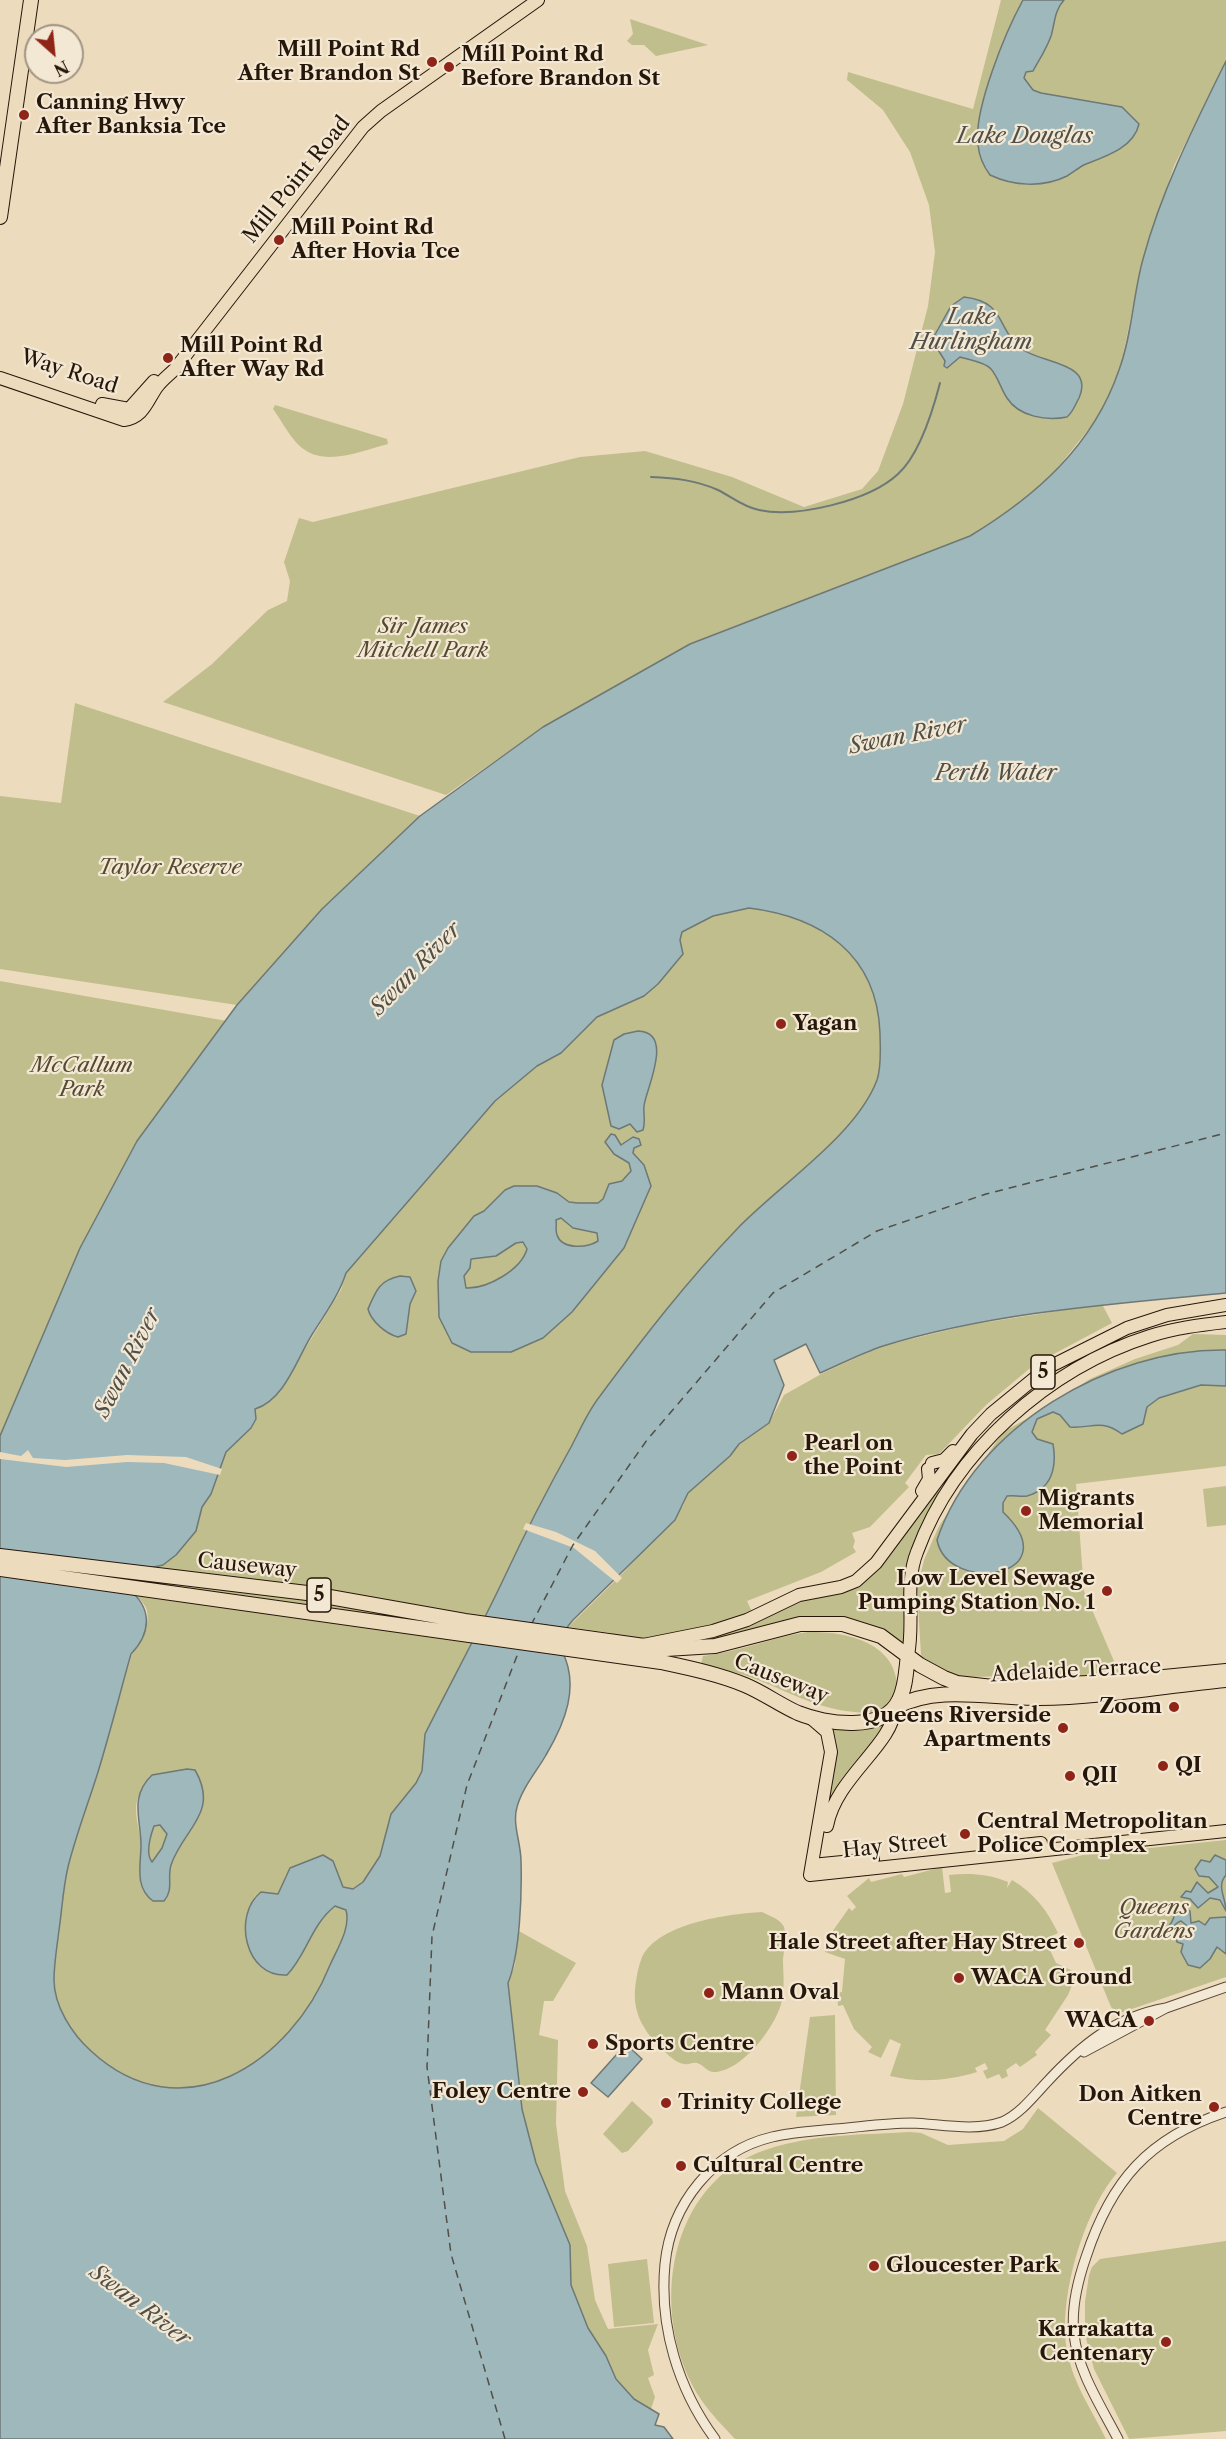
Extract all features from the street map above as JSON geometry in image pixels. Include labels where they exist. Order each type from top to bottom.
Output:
[{"type":"highway","points":[[0,161],[22,0]]},
{"type":"highway","points":[[0,217],[31,0]]},
{"type":"highway","name":"Causeway","points":[[0,1556],[169,1585],[230,1604],[463,1627],[587,1645],[715,1675],[756,1690],[805,1715],[830,1721],[857,1722],[882,1717],[895,1708]]},
{"type":"highway","name":"Causeway","points":[[0,1569],[169,1585],[307,1593],[463,1627]]},
{"type":"highway","name":"Causeway","points":[[587,1645],[642,1645],[690,1649],[715,1646],[788,1626],[817,1622],[843,1624],[868,1630],[881,1636],[908,1655]]},
{"type":"highway","name":"Adelaide Terrace","points":[[908,1655],[934,1673],[957,1683],[993,1687],[1112,1683],[1226,1671]]},
{"type":"highway","name":"5","points":[[895,1708],[901,1698],[908,1655]]},
{"type":"highway","name":"Adelaide Terrace","points":[[895,1708],[912,1699],[931,1694],[1040,1698],[1226,1680]]},
{"type":"main road","name":"Mill Point Road","points":[[527,0],[368,114],[316,174],[180,350],[125,415],[132,418],[145,409],[157,387],[175,369],[363,127],[381,111],[538,0]]},
{"type":"main road","name":"Way Road","points":[[0,370],[125,415]]},
{"type":"main road","name":"Way Road","points":[[0,378],[125,415]]},
{"type":"main road","name":"5","points":[[642,1645],[713,1631],[754,1617],[799,1595],[849,1584],[871,1569],[972,1434],[991,1414],[1047,1368],[1098,1340],[1167,1315],[1226,1305]]},
{"type":"main road","name":"5","points":[[908,1655],[911,1639],[911,1571],[916,1552],[945,1496],[971,1460],[999,1429],[1048,1388],[1107,1353],[1171,1330],[1226,1322]]},
{"type":"main road","points":[[898,1533],[900,1522],[928,1484],[930,1466],[944,1460],[972,1434]]},
{"type":"main road","name":"Hay Street","points":[[817,1868],[828,1818],[836,1797],[890,1728],[895,1708]]},
{"type":"main road","name":"Hay Street","points":[[805,1715],[822,1725],[827,1732],[831,1752],[817,1868]]},
{"type":"main road","name":"Hay Street","points":[[817,1868],[1226,1823]]},
{"type":"main road","name":"Hay Street","points":[[817,1868],[1226,1831]]},
{"type":"street","points":[[715,2439],[694,2408],[680,2376],[666,2323],[665,2296],[667,2248],[672,2228],[687,2200],[709,2171],[736,2151],[773,2136],[898,2123],[945,2127],[982,2125],[1003,2121],[1026,2105],[1062,2066],[1108,2037],[1166,2008],[1226,1987]]},
{"type":"street","points":[[1118,2439],[1087,2379],[1076,2345],[1074,2313],[1083,2267],[1095,2230],[1111,2196],[1139,2163],[1175,2134],[1226,2112]]},
{"type":"green space","name":"Sir James Mitchell Park","points":[[1001,0],[1226,0],[1226,61],[1174,166],[1143,259],[1120,369],[1100,415],[1048,480],[1013,510],[970,536],[690,644],[543,727],[446,795],[163,702],[212,664],[268,610],[287,601],[290,581],[284,562],[299,518],[313,522],[580,457],[645,451],[732,477],[804,507],[862,489],[878,471],[903,404],[928,306],[935,252],[929,205],[910,152],[883,110],[847,80],[848,72],[973,109]]},
{"type":"green space","points":[[630,19],[708,45],[656,56],[644,45],[632,45],[627,41],[633,34]]},
{"type":"green space","points":[[275,405],[387,439],[388,444],[335,457],[314,455],[300,446],[292,437],[273,409]]},
{"type":"green space","name":"Taylor Reserve","points":[[75,703],[420,816],[322,909],[237,1005],[0,969],[0,796],[61,803]]},
{"type":"green space","points":[[749,908],[799,920],[840,944],[856,961],[868,981],[876,1005],[880,1033],[879,1074],[867,1101],[835,1140],[754,1212],[701,1269],[666,1310],[592,1408],[536,1512],[425,1734],[422,1771],[416,1783],[391,1814],[380,1856],[363,1882],[353,1889],[343,1887],[333,1861],[286,1875],[278,1894],[261,1892],[255,1896],[246,1923],[272,1973],[287,1975],[327,1914],[335,1906],[346,1910],[347,1924],[339,1945],[312,2000],[289,2032],[261,2057],[230,2076],[196,2087],[161,2087],[126,2075],[91,2051],[77,2036],[65,2019],[57,2000],[54,1980],[68,1867],[132,1654],[147,1624],[145,1606],[128,1589],[131,1580],[196,1531],[202,1507],[211,1494],[226,1452],[251,1428],[255,1408],[271,1399],[286,1380],[341,1290],[346,1273],[495,1101],[537,1066],[561,1053],[597,1017],[644,996],[658,984],[683,954],[680,940],[682,932],[713,916]],"holes":[[[187,1769],[195,1770],[202,1785],[202,1809],[171,1865],[166,1898],[153,1901],[146,1895],[140,1881],[141,1841],[136,1803],[146,1785],[156,1776]]]},
{"type":"green space","name":"McCallum Park","points":[[0,981],[227,1021],[137,1141],[80,1248],[0,1436]]},
{"type":"green space","points":[[1102,1304],[1112,1323],[1035,1364],[986,1405],[939,1454],[926,1455],[905,1483],[909,1487],[870,1527],[852,1533],[855,1541],[853,1547],[856,1552],[821,1572],[747,1601],[753,1614],[723,1625],[650,1638],[622,1638],[611,1633],[568,1627],[623,1573],[683,1506],[688,1493],[730,1456],[739,1444],[769,1423],[784,1395],[823,1373],[882,1346],[969,1325]]},
{"type":"green space","points":[[1193,1334],[1226,1335],[1226,1466],[1076,1484],[1084,1591],[1120,1675],[959,1677],[931,1665],[921,1655],[917,1589],[924,1560],[939,1526],[1003,1432],[1090,1379],[1135,1359],[1178,1345]]},
{"type":"green space","points":[[1226,1486],[1226,1525],[1207,1527],[1203,1489]]},
{"type":"green space","points":[[934,1489],[940,1492],[914,1547],[906,1647],[879,1629],[857,1620],[840,1617],[805,1618],[691,1646],[689,1639],[795,1599],[858,1583]]},
{"type":"green space","points":[[808,1632],[840,1634],[855,1638],[881,1652],[891,1663],[896,1677],[897,1694],[881,1712],[847,1711],[803,1699],[744,1675],[701,1664],[703,1656]]},
{"type":"green space","points":[[887,1722],[830,1802],[827,1802],[836,1749],[832,1728]]},
{"type":"green space","points":[[160,1825],[167,1834],[162,1848],[152,1862],[149,1854],[150,1840],[154,1826]]},
{"type":"green space","name":"Queens Gardens","points":[[1226,1840],[1226,1977],[1117,2014],[1111,2007],[1052,1863],[1083,1855]]},
{"type":"green space","name":"WACA Ground","points":[[942,1867],[945,1893],[951,1892],[949,1875],[964,1874],[1001,1879],[1008,1882],[1007,1888],[1012,1880],[1027,1891],[1044,1910],[1058,1933],[1045,1939],[1056,1963],[1077,1973],[1068,1995],[1045,2030],[1051,2035],[1035,2052],[1037,2055],[1020,2067],[1016,2063],[1006,2070],[1008,2076],[1002,2079],[999,2074],[987,2079],[983,2071],[988,2069],[985,2063],[975,2068],[977,2072],[944,2079],[912,2080],[890,2076],[901,2044],[890,2039],[881,2058],[868,2052],[872,2047],[854,2029],[843,2005],[838,2006],[837,1993],[842,1992],[845,1959],[825,1952],[828,1931],[832,1932],[849,1908],[852,1911],[856,1907],[847,1896],[869,1878],[871,1882],[902,1874],[904,1877]]},
{"type":"green space","name":"Mann Oval","points":[[762,1912],[780,1922],[785,1931],[783,1995],[779,2011],[773,2022],[746,2057],[724,2070],[713,2072],[697,2063],[678,2062],[650,2036],[638,2014],[635,1989],[642,1957],[651,1945],[678,1928],[714,1918]]},
{"type":"green space","points":[[517,1930],[576,1963],[553,2001],[544,2001],[539,2035],[558,2040],[556,2124],[565,2191],[587,2246],[595,2300],[608,2329],[658,2324],[648,2350],[654,2375],[648,2378],[655,2397],[651,2409],[634,2399],[616,2379],[606,2356],[588,2328],[571,2285],[570,2245],[536,2163],[522,2109],[508,1983],[515,1965]]},
{"type":"green space","points":[[835,2015],[836,2115],[796,2117],[810,2017]]},
{"type":"green space","points":[[632,2101],[652,2119],[653,2123],[628,2151],[622,2153],[603,2134]]},
{"type":"green space","name":"Gloucester Park","points":[[1038,2108],[1117,2173],[1093,2211],[1083,2234],[1069,2285],[1065,2334],[1068,2355],[1079,2388],[1106,2439],[735,2439],[702,2401],[685,2370],[675,2335],[671,2299],[674,2262],[684,2228],[701,2197],[725,2172],[757,2153],[775,2147],[832,2136],[910,2132],[921,2133],[948,2145],[1004,2141],[1023,2129]]},
{"type":"green space","points":[[1226,2241],[1226,2431],[1129,2439],[1094,2369],[1085,2334],[1085,2302],[1092,2267],[1100,2259]]},
{"type":"green space","points":[[647,2259],[654,2323],[614,2327],[608,2264]]},
{"type":"water","name":"Lake Douglas","points":[[1023,0],[1064,0],[1057,13],[1045,49],[1033,71],[1026,72],[1024,78],[1033,90],[1122,107],[1139,124],[1132,139],[1118,150],[1083,165],[1058,180],[1038,184],[1018,183],[990,175],[982,161],[978,145],[981,112],[992,71]]},
{"type":"water","name":"Perth Water","points":[[1226,61],[1226,1293],[1053,1311],[967,1325],[883,1346],[820,1373],[806,1344],[774,1360],[784,1385],[769,1423],[739,1444],[730,1456],[688,1493],[675,1520],[568,1626],[562,1651],[570,1678],[568,1704],[553,1743],[526,1786],[517,1807],[516,1820],[521,1854],[520,1906],[518,1940],[508,1983],[522,2109],[536,2163],[570,2245],[571,2285],[588,2328],[606,2356],[616,2379],[634,2399],[659,2414],[655,2425],[664,2427],[673,2439],[0,2439],[0,1436],[80,1248],[137,1141],[237,1005],[322,909],[420,816],[543,727],[690,644],[970,536],[1017,504],[1060,466],[1094,422],[1108,397],[1127,343],[1140,273],[1159,208]],"holes":[[[749,908],[799,920],[840,944],[856,961],[868,981],[876,1005],[880,1033],[880,1068],[867,1101],[835,1140],[754,1212],[701,1269],[666,1310],[592,1408],[536,1512],[425,1734],[422,1771],[416,1783],[391,1814],[380,1856],[363,1882],[353,1889],[343,1887],[333,1861],[323,1855],[290,1868],[278,1894],[261,1892],[252,1902],[245,1929],[247,1943],[253,1956],[261,1967],[273,1973],[287,1975],[327,1914],[335,1906],[346,1910],[347,1924],[339,1945],[312,2000],[289,2032],[261,2057],[230,2076],[196,2087],[161,2087],[126,2075],[91,2051],[77,2036],[65,2019],[57,2000],[54,1980],[68,1867],[131,1654],[138,1646],[146,1629],[142,1604],[128,1589],[140,1570],[163,1565],[176,1555],[196,1531],[202,1507],[211,1494],[226,1452],[251,1428],[256,1419],[255,1409],[265,1404],[282,1388],[336,1297],[346,1273],[495,1101],[537,1066],[561,1053],[597,1017],[644,996],[658,984],[683,954],[680,940],[682,932],[713,916]]]},
{"type":"water","name":"Lake Hurlingham","points":[[964,297],[978,300],[994,310],[1008,333],[1022,349],[1064,366],[1080,377],[1082,386],[1079,398],[1067,417],[1042,418],[1019,410],[1007,398],[991,369],[981,363],[960,357],[947,368],[944,366],[945,361],[932,340],[951,306]]},
{"type":"water","points":[[638,1031],[649,1034],[655,1041],[657,1051],[644,1106],[644,1127],[643,1130],[637,1132],[630,1124],[619,1129],[611,1126],[602,1085],[614,1040],[624,1034]]},
{"type":"water","points":[[611,1134],[615,1135],[621,1145],[633,1137],[639,1139],[641,1145],[634,1148],[633,1153],[644,1165],[651,1186],[624,1248],[572,1312],[543,1338],[511,1352],[471,1352],[452,1343],[439,1317],[438,1281],[441,1261],[448,1248],[474,1216],[484,1211],[505,1190],[514,1186],[537,1186],[557,1193],[569,1202],[598,1203],[603,1199],[609,1184],[622,1181],[631,1171],[629,1163],[614,1154],[605,1142]],"holes":[[[561,1218],[573,1228],[597,1233],[598,1241],[582,1246],[564,1243],[556,1231],[556,1220]],[[523,1242],[527,1249],[524,1257],[511,1271],[493,1282],[466,1288],[464,1276],[470,1268],[471,1259],[496,1256],[516,1243]]]},
{"type":"water","points":[[400,1276],[410,1277],[416,1291],[410,1304],[406,1334],[398,1337],[380,1326],[372,1318],[368,1309],[383,1283]]},
{"type":"water","points":[[1226,1350],[1226,1386],[1201,1385],[1159,1398],[1147,1407],[1143,1424],[1122,1434],[1108,1426],[1101,1425],[1070,1427],[1060,1415],[1053,1412],[1037,1419],[1032,1432],[1037,1439],[1053,1444],[1054,1461],[1051,1476],[1047,1483],[1035,1493],[1027,1496],[1007,1496],[1003,1503],[1003,1512],[1020,1534],[1023,1552],[1015,1564],[1000,1571],[981,1573],[962,1568],[946,1558],[937,1540],[956,1499],[982,1462],[1015,1430],[1052,1402],[1094,1379],[1137,1363],[1182,1353]]},
{"type":"water","points":[[187,1769],[195,1770],[202,1785],[202,1809],[171,1865],[170,1888],[164,1901],[153,1901],[147,1895],[140,1875],[138,1800],[145,1783],[152,1775]],"holes":[[[160,1825],[167,1834],[162,1848],[152,1862],[149,1850],[154,1826]]]},
{"type":"water","points":[[1215,1855],[1226,1860],[1226,1875],[1222,1888],[1226,1911],[1220,1900],[1210,1898],[1198,1908],[1190,1899],[1181,1897],[1186,1891],[1191,1892],[1197,1882],[1208,1893],[1218,1887],[1209,1877],[1199,1876],[1195,1869],[1201,1860],[1210,1862]]},
{"type":"water","points":[[1180,1904],[1190,1911],[1191,1923],[1199,1921],[1205,1925],[1210,1918],[1226,1917],[1226,1954],[1217,1947],[1210,1959],[1200,1968],[1188,1965],[1181,1952],[1183,1944],[1177,1942],[1176,1938],[1186,1925],[1181,1921],[1164,1938],[1158,1937],[1157,1931],[1163,1932],[1167,1928]]},
{"type":"water","points":[[626,2044],[642,2059],[608,2097],[591,2083]]},
{"type":"pier","points":[[28,1450],[33,1458],[65,1460],[127,1455],[186,1457],[222,1469],[220,1475],[164,1463],[127,1462],[66,1467],[0,1459],[0,1452],[21,1456]]},
{"type":"pier","points":[[526,1523],[556,1532],[595,1551],[622,1578],[617,1583],[574,1548],[523,1529]]},
{"type":"waterway","points":[[651,477],[701,484],[718,490],[748,507],[775,512],[812,509],[851,499],[885,484],[906,466],[924,432],[940,383]]},
{"type":"ferry route","points":[[531,1625],[573,1545],[647,1440],[773,1293],[877,1231],[986,1194],[1226,1133]]},
{"type":"ferry route","points":[[505,2439],[451,2254],[427,2067],[432,1936],[467,1785],[520,1648]]},
{"type":"place","name":"Mill Point Rd After Brandon St","points":[[432,62]]},
{"type":"place","name":"Mill Point Rd Before Brandon St","points":[[449,67]]},
{"type":"place","name":"Canning Hwy After Banksia Tce","points":[[24,115]]},
{"type":"place","name":"Mill Point Rd After Hovia Tce","points":[[279,240]]},
{"type":"place","name":"Mill Point Rd After Way Rd","points":[[168,358]]},
{"type":"place","name":"Yagan","points":[[781,1024]]},
{"type":"place","name":"Pearl on the Point","points":[[792,1456]]},
{"type":"place","name":"Migrants Memorial","points":[[1026,1511]]},
{"type":"place","name":"Low Level Sewage Pumping Station No. 1","points":[[1107,1591]]},
{"type":"place","name":"Zoom","points":[[1174,1707]]},
{"type":"place","name":"Queens Riverside Apartments","points":[[1063,1728]]},
{"type":"place","name":"QI","points":[[1163,1766]]},
{"type":"place","name":"QII","points":[[1070,1776]]},
{"type":"place","name":"Central Metropolitan Police Complex","points":[[965,1834]]},
{"type":"place","name":"Hale Street after Hay Street","points":[[1079,1943]]},
{"type":"place","name":"WACA Ground","points":[[959,1978]]},
{"type":"place","name":"Mann Oval","points":[[709,1993]]},
{"type":"place","name":"WACA","points":[[1149,2021]]},
{"type":"place","name":"Sports Centre","points":[[593,2044]]},
{"type":"place","name":"Foley Centre","points":[[583,2092]]},
{"type":"place","name":"Trinity College","points":[[666,2103]]},
{"type":"place","name":"Don Aitken Centre","points":[[1214,2107]]},
{"type":"place","name":"Cultural Centre","points":[[681,2166]]},
{"type":"place","name":"Gloucester Park","points":[[874,2266]]},
{"type":"place","name":"Karrakatta Centenary","points":[[1166,2342]]},
{"type":"water label","name":"Swan River","points":[[908,736]]},
{"type":"water label","name":"Swan River","points":[[416,969]]},
{"type":"water label","name":"Swan River","points":[[128,1363]]},
{"type":"water label","name":"Swan River","points":[[140,2306]]}]
